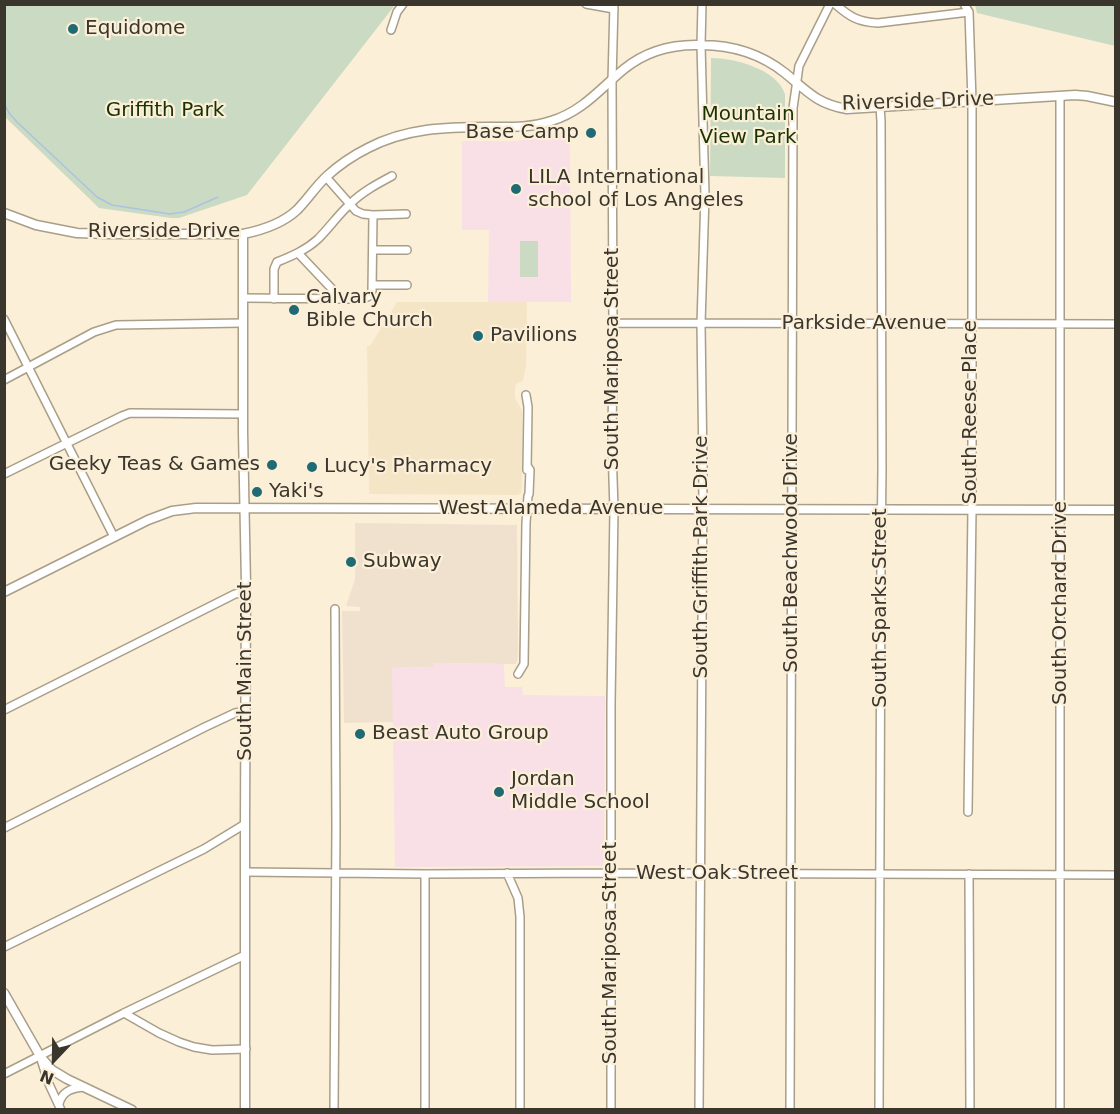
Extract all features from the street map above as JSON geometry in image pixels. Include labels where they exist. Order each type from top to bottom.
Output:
[{"type":"main road","name":"Riverside Drive","points":[[4,213],[36,225],[76,232],[243,234],[268,227],[290,216],[326,177],[368,148],[411,132],[433,128],[523,127],[551,122],[580,107],[636,61],[660,49],[682,45],[724,46],[746,51],[772,64],[820,101],[847,109],[1080,95],[1116,102]]},
{"type":"main road","name":"South Main Street","points":[[243,234],[246,591],[245,1110]]},
{"type":"main road","name":"West Alameda Avenue","points":[[4,592],[148,520],[172,511],[196,508],[1116,510]]},
{"type":"main road","points":[[4,993],[40,1056],[52,1070],[132,1110]]},
{"type":"street","points":[[391,30],[397,12],[403,4]]},
{"type":"street","points":[[586,4],[614,7]]},
{"type":"street","name":"South Griffith Park Drive","points":[[699,1110],[702,324],[705,195],[702,4]]},
{"type":"street","name":"South Beachwood Drive","points":[[790,1110],[793,108],[799,66],[830,4]]},
{"type":"street","points":[[835,4],[851,17],[864,22],[969,12],[964,4]]},
{"type":"street","name":"South Mariposa Street","points":[[611,1110],[614,7]]},
{"type":"street","name":"South Reese Place","points":[[968,812],[972,509],[972,101],[969,12]]},
{"type":"street","name":"South Orchard Drive","points":[[1060,96],[1060,1110]]},
{"type":"street","name":"South Sparks Street","points":[[879,1110],[882,510],[880,108]]},
{"type":"street","points":[[274,298],[277,262],[298,253],[318,239],[350,204],[372,186],[392,176]]},
{"type":"street","points":[[326,177],[359,213],[406,214]]},
{"type":"street","points":[[244,298],[363,299],[369,296],[372,291],[373,215]]},
{"type":"street","points":[[372,250],[407,250]]},
{"type":"street","points":[[298,253],[333,290],[333,299]]},
{"type":"street","points":[[372,285],[407,285]]},
{"type":"street","points":[[4,319],[114,537]]},
{"type":"street","points":[[4,380],[94,332],[116,325],[243,323]]},
{"type":"street","name":"Parkside Avenue","points":[[613,323],[1116,324]]},
{"type":"street","points":[[518,674],[524,664],[527,509],[530,494],[526,395]]},
{"type":"street","points":[[4,474],[130,413],[243,414]]},
{"type":"street","points":[[4,710],[235,594],[246,591]]},
{"type":"street","points":[[334,1110],[335,609]]},
{"type":"street","points":[[4,828],[205,727],[238,712],[246,711]]},
{"type":"street","points":[[4,946],[204,849],[245,824]]},
{"type":"street","name":"West Oak Street","points":[[246,872],[1116,875]]},
{"type":"street","points":[[507,873],[518,898],[520,917],[520,1110]]},
{"type":"street","points":[[425,874],[425,1110]]},
{"type":"street","points":[[969,874],[970,1110]]},
{"type":"street","points":[[4,1074],[245,955]]},
{"type":"street","points":[[124,1013],[159,1033],[194,1047],[212,1050],[246,1049]]},
{"type":"street","points":[[40,1056],[48,1082],[60,1107]]},
{"type":"street","points":[[60,1107],[61,1097],[68,1090],[85,1087]]},
{"type":"shaded area","name":"LILA International school of Los Angeles","points":[[570,129],[571,302],[488,302],[489,230],[462,230],[462,141],[515,141],[542,137]]},
{"type":"shaded area","points":[[397,302],[527,302],[526,366],[523,381],[516,384],[515,391],[515,398],[522,410],[522,486],[521,493],[518,495],[369,494],[367,346],[370,346]]},
{"type":"shaded area","points":[[355,523],[517,525],[517,662],[515,664],[434,663],[433,667],[393,668],[393,722],[344,723],[342,611],[360,611],[360,607],[346,606],[355,579]]},
{"type":"shaded area","name":"Jordan Middle School","points":[[434,663],[504,664],[505,687],[522,687],[523,695],[605,696],[604,862],[602,866],[395,867],[392,668],[433,667]]},
{"type":"green space","name":"Griffith Park","points":[[4,5],[395,5],[247,195],[179,218],[171,218],[99,208],[6,118],[4,115]]},
{"type":"green space","points":[[975,5],[1115,5],[1115,46],[977,13]]},
{"type":"green space","name":"Mountain View Park","points":[[711,58],[731,60],[754,67],[780,85],[785,94],[785,178],[710,176]]},
{"type":"green space","points":[[520,241],[538,241],[538,277],[520,277]]},
{"type":"waterway","points":[[4,103],[17,122],[97,197],[112,205],[170,214],[184,212],[218,197]]},
{"type":"place","name":"Equidome","points":[[73,29]]},
{"type":"place","name":"Base Camp","points":[[591,133]]},
{"type":"place","name":"LILA International school of Los Angeles","points":[[516,189]]},
{"type":"place","name":"Calvary Bible Church","points":[[294,310]]},
{"type":"place","name":"Pavilions","points":[[478,336]]},
{"type":"place","name":"Geeky Teas & Games","points":[[272,465]]},
{"type":"place","name":"Lucy's Pharmacy","points":[[312,467]]},
{"type":"place","name":"Yaki's","points":[[257,492]]},
{"type":"place","name":"Subway","points":[[351,562]]},
{"type":"place","name":"Beast Auto Group","points":[[360,734]]},
{"type":"place","name":"Jordan Middle School","points":[[499,792]]}]
